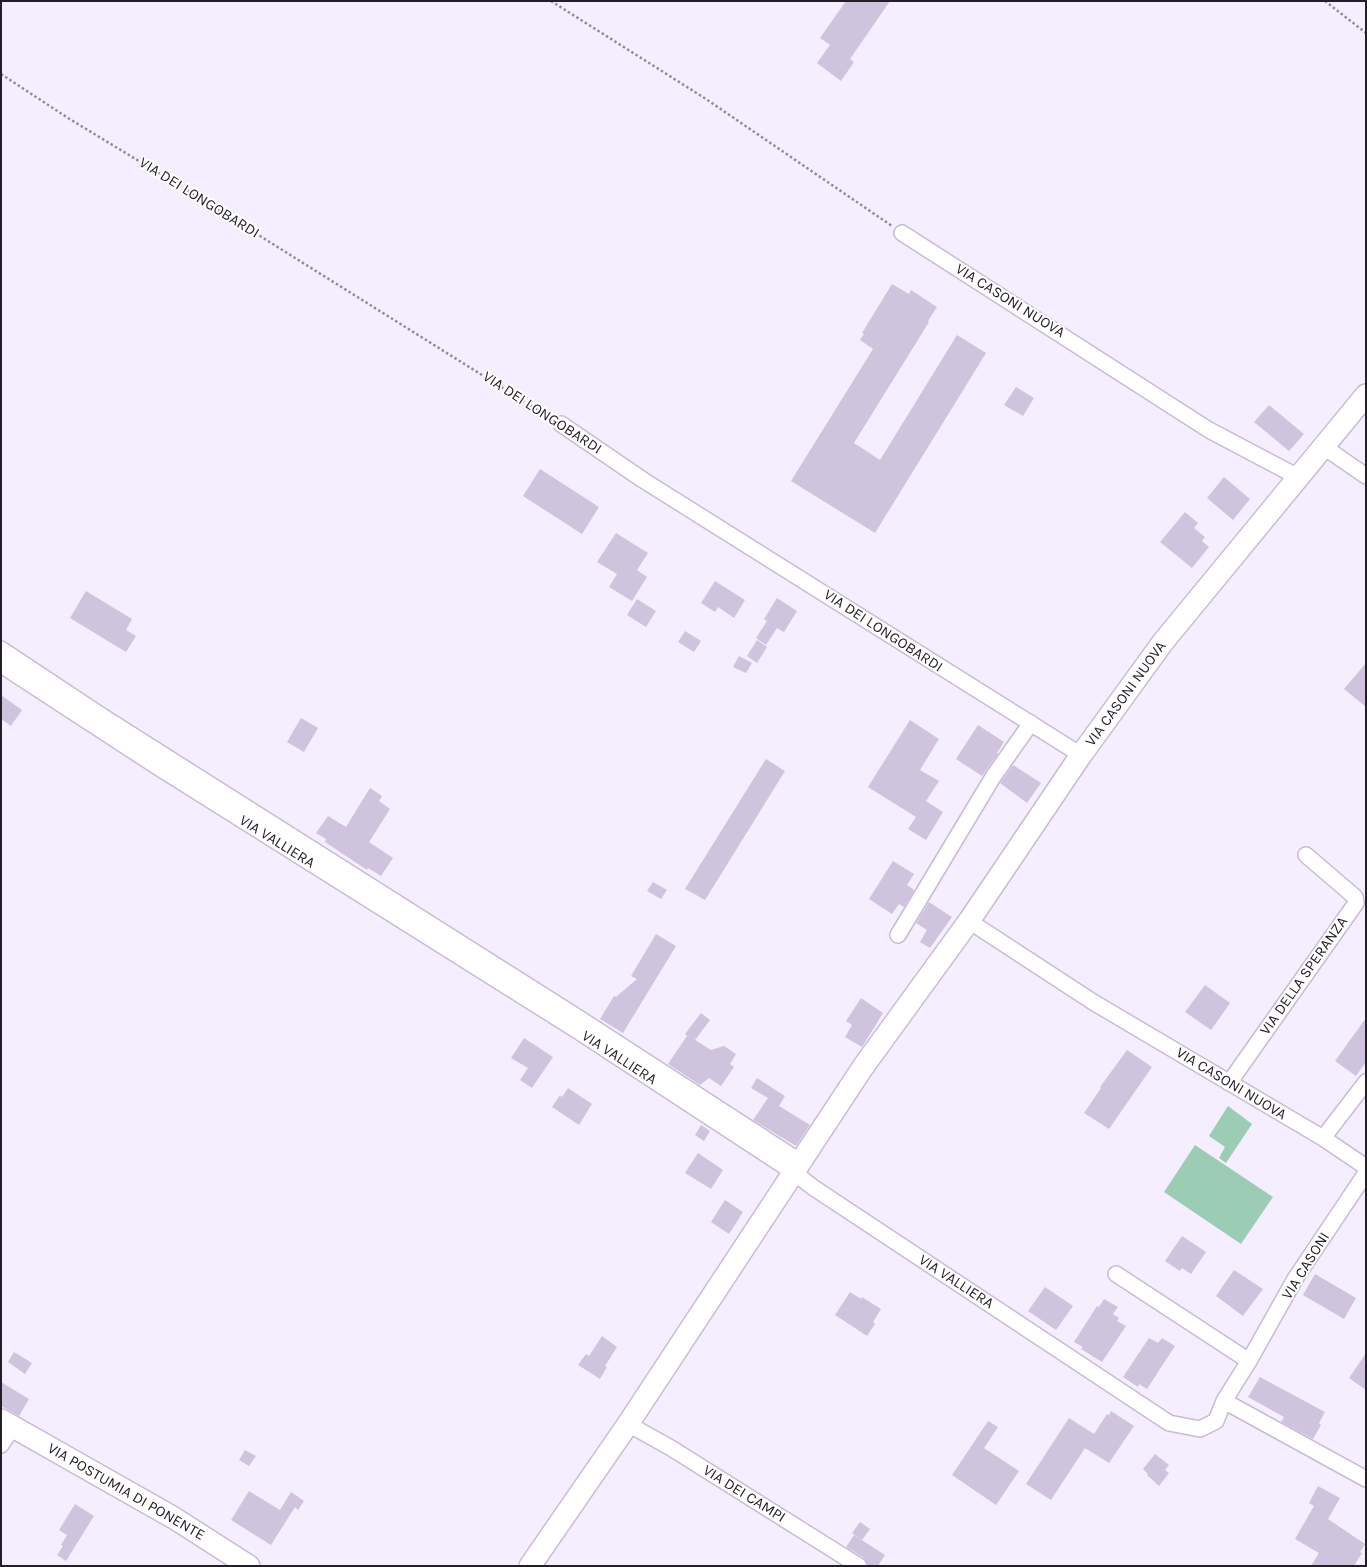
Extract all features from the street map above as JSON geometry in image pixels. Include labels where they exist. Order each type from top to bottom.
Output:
[{"type":"main road","name":"VIA CASONI NUOVA","points":[[530,1566],[628,1424],[864,1067],[969,921],[1081,755],[1163,642],[1366,395]]},
{"type":"main road","name":"VIA POSTUMIA DI PONENTE","points":[[7,1424],[174,1518],[249,1566]]},
{"type":"street","name":"VIA CASONI NUOVA","points":[[902,233],[1209,430],[1298,477]]},
{"type":"street","name":"VIA DEI LONGOBARDI","points":[[561,424],[644,480],[1081,755]]},
{"type":"street","points":[[1324,446],[1366,476]]},
{"type":"street","name":"VIA VALLIERA","points":[[1,649],[110,722],[797,1167],[814,1188],[1169,1423],[1200,1429],[1216,1421],[1224,1401]]},
{"type":"street","name":"VIA VALLIERA","points":[[1,665],[156,766],[578,1024]]},
{"type":"street","points":[[898,935],[994,777],[1031,723]]},
{"type":"street","name":"VIA DELLA SPERANZA","points":[[1229,1083],[1356,903],[1355,898],[1306,854]]},
{"type":"street","name":"VIA CASONI NUOVA","points":[[969,921],[1093,1002],[1323,1138],[1366,1167]]},
{"type":"street","points":[[1323,1138],[1366,1082]]},
{"type":"street","name":"VIA CASONI","points":[[1224,1401],[1296,1279],[1366,1173]]},
{"type":"street","points":[[1116,1274],[1249,1361]]},
{"type":"street","points":[[1224,1401],[1366,1479]]},
{"type":"street","points":[[1,1445],[7,1424]]},
{"type":"street","name":"VIA DEI CAMPI","points":[[628,1424],[671,1448],[859,1566]]},
{"type":"path","points":[[550,1],[706,99],[902,233]]},
{"type":"path","points":[[1325,1],[1366,33]]},
{"type":"path","name":"VIA DEI LONGOBARDI","points":[[1,74],[68,118],[561,424]]},
{"type":"green space","points":[[1228,1106],[1252,1124],[1226,1163],[1219,1158],[1225,1147],[1209,1136]]},
{"type":"green space","points":[[1195,1145],[1273,1197],[1241,1244],[1164,1192]]},
{"type":"building","points":[[846,1],[890,1],[850,59],[854,62],[841,81],[817,63],[830,45],[820,38]]},
{"type":"building","points":[[892,284],[909,294],[911,290],[937,307],[854,443],[880,460],[957,335],[986,353],[875,533],[791,481],[873,349],[860,340],[864,334],[862,333]]},
{"type":"building","points":[[1016,387],[1034,398],[1023,416],[1004,405]]},
{"type":"building","points":[[1269,405],[1304,434],[1289,451],[1254,422]]},
{"type":"building","points":[[540,469],[599,507],[582,534],[523,496]]},
{"type":"building","points":[[1224,477],[1250,499],[1233,520],[1207,498]]},
{"type":"building","points":[[1185,512],[1198,523],[1194,528],[1205,537],[1202,541],[1209,547],[1192,568],[1160,542]]},
{"type":"building","points":[[616,533],[648,553],[637,570],[647,577],[632,601],[609,587],[617,574],[597,562]]},
{"type":"building","points":[[715,581],[745,600],[734,618],[718,607],[715,612],[701,603]]},
{"type":"building","points":[[86,591],[132,619],[126,630],[136,636],[126,652],[70,618]]},
{"type":"building","points":[[777,598],[797,611],[784,632],[777,628],[766,645],[756,638],[767,621],[764,619]]},
{"type":"building","points":[[637,599],[656,611],[646,627],[627,615]]},
{"type":"building","points":[[685,631],[701,641],[694,652],[678,642]]},
{"type":"building","points":[[757,640],[767,647],[757,663],[747,656]]},
{"type":"building","points":[[739,656],[752,663],[746,673],[733,667]]},
{"type":"building","points":[[1366,663],[1366,707],[1344,689]]},
{"type":"building","points":[[1,695],[22,710],[11,726],[1,719]]},
{"type":"building","points":[[301,718],[318,728],[304,752],[287,742]]},
{"type":"building","points":[[910,720],[939,739],[920,770],[939,781],[926,801],[943,812],[926,840],[908,829],[916,817],[868,787]]},
{"type":"building","points":[[978,725],[1004,742],[982,776],[956,759]]},
{"type":"building","points":[[766,759],[785,771],[705,900],[685,889]]},
{"type":"building","points":[[1013,765],[1041,783],[1027,803],[1000,783]]},
{"type":"building","points":[[370,788],[382,796],[379,801],[390,809],[369,842],[393,858],[381,876],[368,868],[367,870],[325,842],[326,839],[316,833],[328,816],[346,827]]},
{"type":"building","points":[[893,861],[914,874],[907,885],[914,891],[904,907],[899,904],[892,914],[869,899]]},
{"type":"building","points":[[653,882],[667,890],[661,899],[647,891]]},
{"type":"building","points":[[929,902],[952,917],[930,948],[920,942],[927,930],[916,923]]},
{"type":"building","points":[[656,934],[676,946],[623,1033],[600,1019],[614,996],[616,997],[637,979],[631,976]]},
{"type":"building","points":[[1205,985],[1230,1003],[1211,1030],[1185,1012]]},
{"type":"building","points":[[861,998],[883,1013],[862,1047],[845,1037],[852,1025],[846,1021]]},
{"type":"building","points":[[701,1013],[710,1020],[695,1040],[711,1050],[724,1046],[736,1054],[730,1064],[734,1067],[721,1086],[709,1078],[700,1085],[668,1064],[687,1036],[685,1034]]},
{"type":"building","points":[[1366,1018],[1366,1062],[1356,1076],[1335,1061]]},
{"type":"building","points":[[524,1038],[553,1057],[532,1088],[520,1080],[528,1068],[511,1058]]},
{"type":"building","points":[[1127,1050],[1152,1067],[1109,1129],[1084,1113]]},
{"type":"building","points":[[757,1078],[785,1096],[779,1106],[810,1125],[796,1146],[753,1120],[768,1098],[751,1088]]},
{"type":"building","points":[[568,1088],[592,1104],[579,1125],[552,1107],[560,1095],[562,1097]]},
{"type":"building","points":[[701,1125],[710,1131],[704,1141],[695,1135]]},
{"type":"building","points":[[698,1153],[723,1170],[711,1189],[685,1173]]},
{"type":"building","points":[[725,1200],[743,1212],[729,1234],[711,1222]]},
{"type":"building","points":[[1182,1236],[1206,1252],[1191,1274],[1182,1268],[1180,1271],[1165,1261]]},
{"type":"building","points":[[1234,1270],[1263,1289],[1243,1316],[1216,1296]]},
{"type":"building","points":[[1315,1274],[1356,1298],[1344,1319],[1303,1295]]},
{"type":"building","points":[[1045,1287],[1073,1306],[1056,1330],[1028,1311]]},
{"type":"building","points":[[850,1292],[881,1309],[873,1322],[875,1324],[867,1336],[835,1315]]},
{"type":"building","points":[[1104,1299],[1118,1307],[1113,1314],[1119,1318],[1117,1321],[1126,1326],[1102,1362],[1081,1349],[1083,1347],[1074,1342],[1097,1306],[1099,1307]]},
{"type":"building","points":[[602,1336],[617,1347],[605,1366],[607,1367],[600,1379],[578,1365],[586,1354],[589,1356]]},
{"type":"building","points":[[1149,1338],[1158,1343],[1162,1338],[1175,1346],[1147,1389],[1139,1384],[1138,1387],[1123,1377]]},
{"type":"building","points":[[14,1352],[32,1363],[25,1374],[8,1362]]},
{"type":"building","points":[[1366,1353],[1366,1390],[1349,1378]]},
{"type":"building","points":[[1260,1377],[1325,1412],[1319,1423],[1321,1425],[1313,1439],[1281,1422],[1284,1417],[1248,1397]]},
{"type":"building","points":[[1,1382],[29,1399],[19,1416],[1,1406]]},
{"type":"building","points":[[1111,1411],[1134,1426],[1109,1463],[1085,1448],[1051,1500],[1026,1484],[1069,1418],[1094,1434]]},
{"type":"building","points":[[988,1421],[998,1427],[984,1448],[1019,1471],[996,1505],[952,1475]]},
{"type":"building","points":[[245,1450],[256,1456],[249,1466],[239,1460]]},
{"type":"building","points":[[1155,1454],[1169,1465],[1165,1470],[1169,1473],[1159,1486],[1143,1469]]},
{"type":"building","points":[[1318,1486],[1340,1498],[1328,1519],[1365,1544],[1354,1566],[1311,1566],[1319,1553],[1295,1539],[1314,1506],[1309,1503]]},
{"type":"building","points":[[249,1491],[280,1510],[291,1492],[304,1501],[298,1510],[295,1507],[271,1545],[231,1520]]},
{"type":"building","points":[[75,1504],[94,1516],[66,1561],[57,1555],[67,1535],[59,1530]]},
{"type":"building","points":[[860,1522],[870,1529],[862,1540],[852,1533]]},
{"type":"building","points":[[854,1535],[885,1555],[878,1566],[868,1566],[864,1558],[846,1547]]}]
